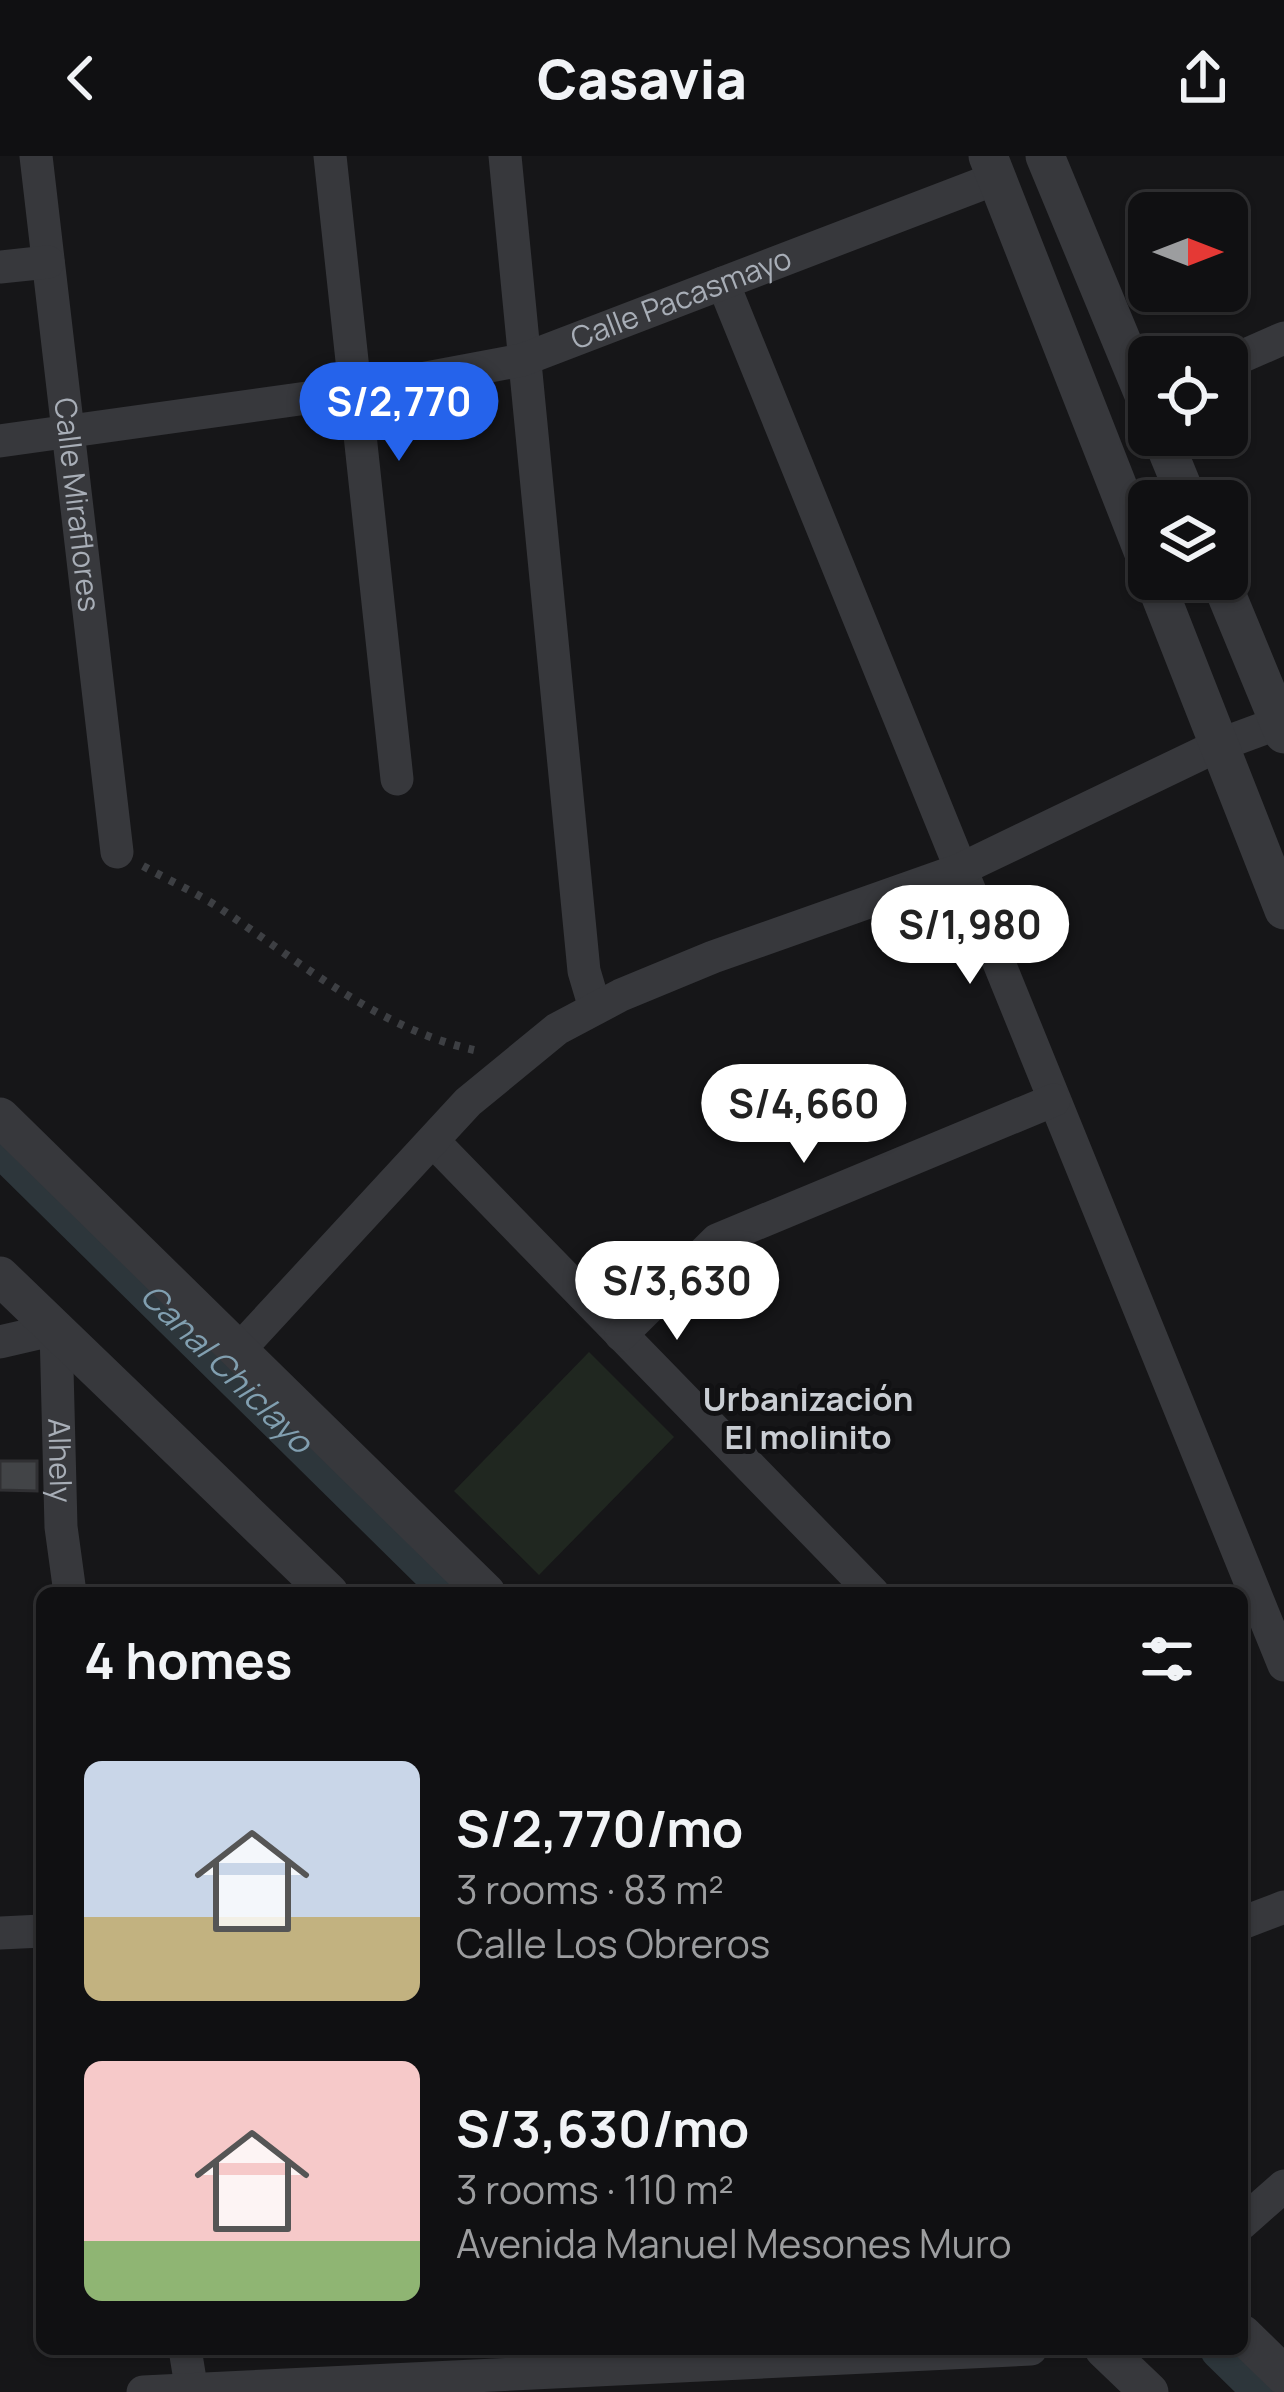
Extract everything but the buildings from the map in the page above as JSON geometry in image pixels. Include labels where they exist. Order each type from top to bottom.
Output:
[{"type":"street","name":"Calle Miraflores","points":[[36,156],[118,852]]},
{"type":"street","points":[[331,156],[397,779]]},
{"type":"street","points":[[505,156],[584,971],[596,1008]]},
{"type":"street","points":[[1047,157],[1128,352]]},
{"type":"street","points":[[992,167],[1128,513]]},
{"type":"street","name":"Calle Pacasmayo","points":[[0,441],[357,391],[522,360],[723,284],[992,167]]},
{"type":"street","points":[[0,267],[48,262]]},
{"type":"street","points":[[723,284],[1054,1100],[1239,1587]]},
{"type":"street","points":[[1248,353],[1284,338]]},
{"type":"street","points":[[1169,600],[1261,732]]},
{"type":"street","points":[[1226,600],[1261,732],[1284,910]]},
{"type":"street","points":[[238,1351],[433,1141],[523,1055],[596,1008],[713,957],[959,870],[1261,732]]},
{"type":"street","points":[[621,1335],[717,1240],[1054,1100]]},
{"type":"street","points":[[0,1117],[480,1587]]},
{"type":"street","points":[[433,1141],[867,1587]]},
{"type":"street","points":[[0,1276],[323,1587]]},
{"type":"street","points":[[0,1342],[56,1330]]},
{"type":"street","name":"Alhely","points":[[56,1330],[61,1527],[69,1587]]},
{"type":"street","points":[[1256,1631],[1284,1665]]},
{"type":"street","points":[[1248,1921],[1284,1907]]},
{"type":"street","points":[[0,1933],[36,1930]]},
{"type":"street","points":[[1248,2218],[1284,2186]]},
{"type":"street","points":[[1248,2340],[1284,2375]]},
{"type":"street","points":[[186,2355],[192,2390]]},
{"type":"street","points":[[143,2392],[452,2371],[873,2355]]},
{"type":"street","points":[[1110,2355],[1148,2392]]},
{"type":"path","points":[[118,852],[221,908],[301,966],[384,1015],[442,1043],[523,1055]]},
{"type":"shaded area","points":[[589,1352],[674,1437],[539,1575],[454,1491]]},
{"type":"waterway","name":"Canal Chiclayo","points":[[0,1145],[449,1587]]},
{"type":"waterway","name":"Canal Chiclayo","points":[[1227,2355],[1265,2392]]},
{"type":"district","name":"Urbanización El molinito","points":[[808,1418]]}]
